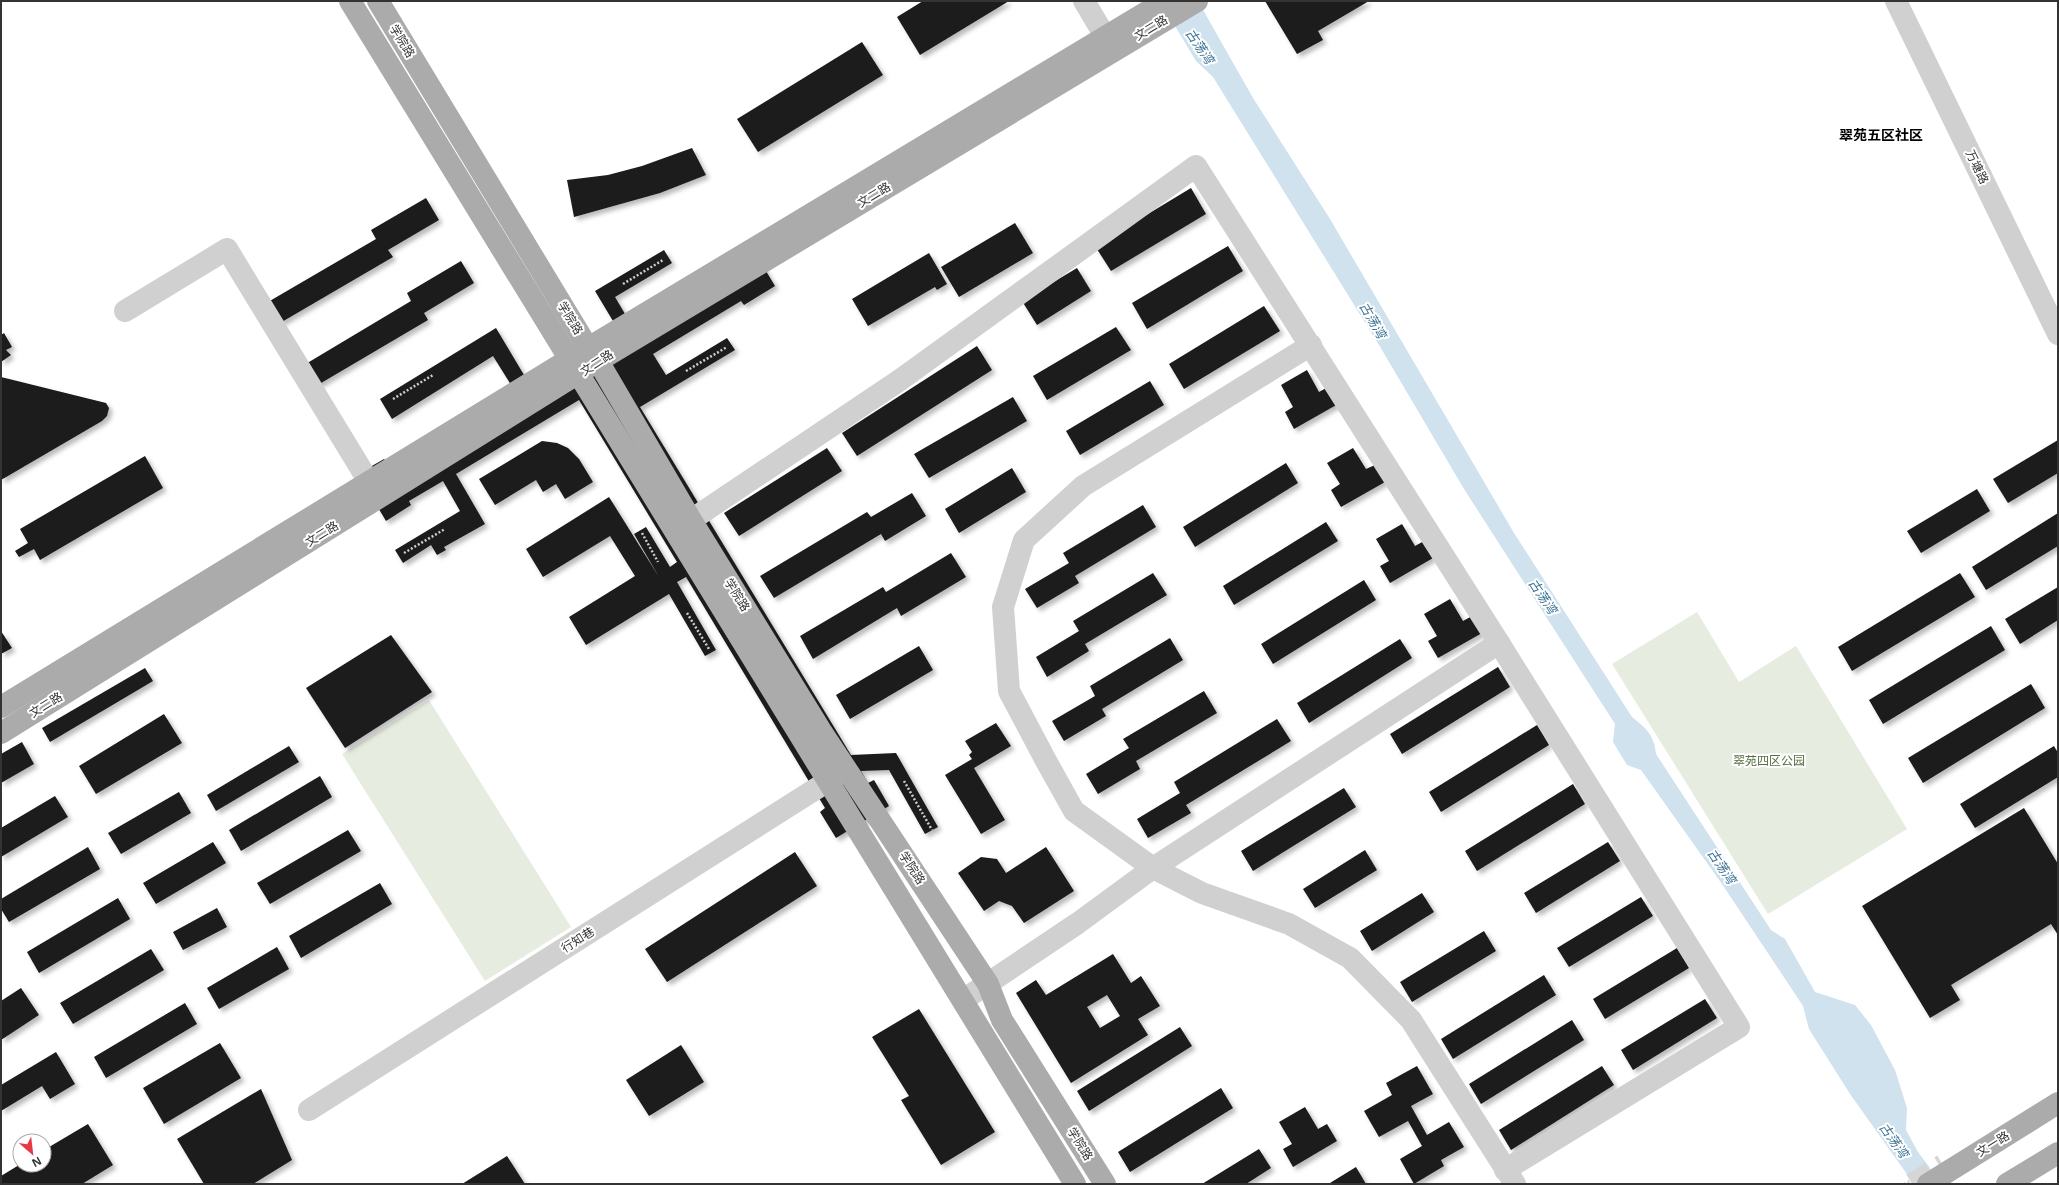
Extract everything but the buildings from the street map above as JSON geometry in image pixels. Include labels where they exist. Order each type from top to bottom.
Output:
[{"type":"main road","name":"学院路","points":[[350,1],[1075,1184]]},
{"type":"main road","name":"学院路","points":[[378,1],[593,355],[691,520],[846,770],[988,984],[1002,1020],[1105,1184]]},
{"type":"main road","name":"文二路","points":[[593,355],[1106,38],[1161,10],[1197,1]]},
{"type":"main road","name":"文二路","points":[[1,733],[575,366],[1161,10]]},
{"type":"main road","name":"文二路","points":[[1,707],[369,482],[575,366]]},
{"type":"main road","name":"文一路","points":[[1928,1184],[2058,1103]]},
{"type":"main road","points":[[2007,1184],[2058,1153]]},
{"type":"street","points":[[1084,1],[1106,38]]},
{"type":"street","name":"万塘路","points":[[1896,1],[2051,301],[2058,334]]},
{"type":"street","points":[[691,520],[900,380],[1196,166],[1311,345],[1499,643],[1739,1027],[1510,1177],[1411,1020],[1350,958],[1289,924],[1202,893],[1153,868],[1074,811],[1044,759],[1009,691],[1003,607],[1024,540],[1083,486],[1311,345]]},
{"type":"street","points":[[126,311],[227,249],[369,482]]},
{"type":"street","points":[[963,1000],[1078,923],[1153,868],[1499,643]]},
{"type":"street","name":"行知巷","points":[[309,1110],[846,770]]},
{"type":"path","points":[[623,284],[663,260]]},
{"type":"path","points":[[686,371],[726,347]]},
{"type":"path","points":[[393,399],[433,375]]},
{"type":"path","points":[[404,553],[445,529]]},
{"type":"path","points":[[642,533],[658,562]]},
{"type":"path","points":[[687,613],[709,649]]},
{"type":"path","points":[[904,781],[932,830]]},
{"type":"green space","name":"翠苑四区公园","points":[[1697,612],[1739,682],[1796,646],[1907,829],[1768,914],[1612,664]]},
{"type":"green space","points":[[429,700],[571,927],[485,981],[342,754]]},
{"type":"water","name":"古荡湾","points":[[1160,1],[1198,1],[1253,98],[1330,219],[1514,533],[1632,717],[1649,733],[1654,742],[1656,754],[1771,930],[1785,939],[1815,992],[1855,1005],[1871,1025],[1895,1070],[1907,1108],[1906,1130],[1918,1152],[1942,1184],[1914,1184],[1850,1094],[1809,1029],[1803,1006],[1722,884],[1641,770],[1627,765],[1613,742],[1615,724],[1464,489],[1379,345],[1213,77],[1196,61]]},
{"type":"tunnel","points":[[1912,1184],[1943,1165]]},
{"type":"district","name":"翠苑五区社区","points":[[1881,135]]}]
